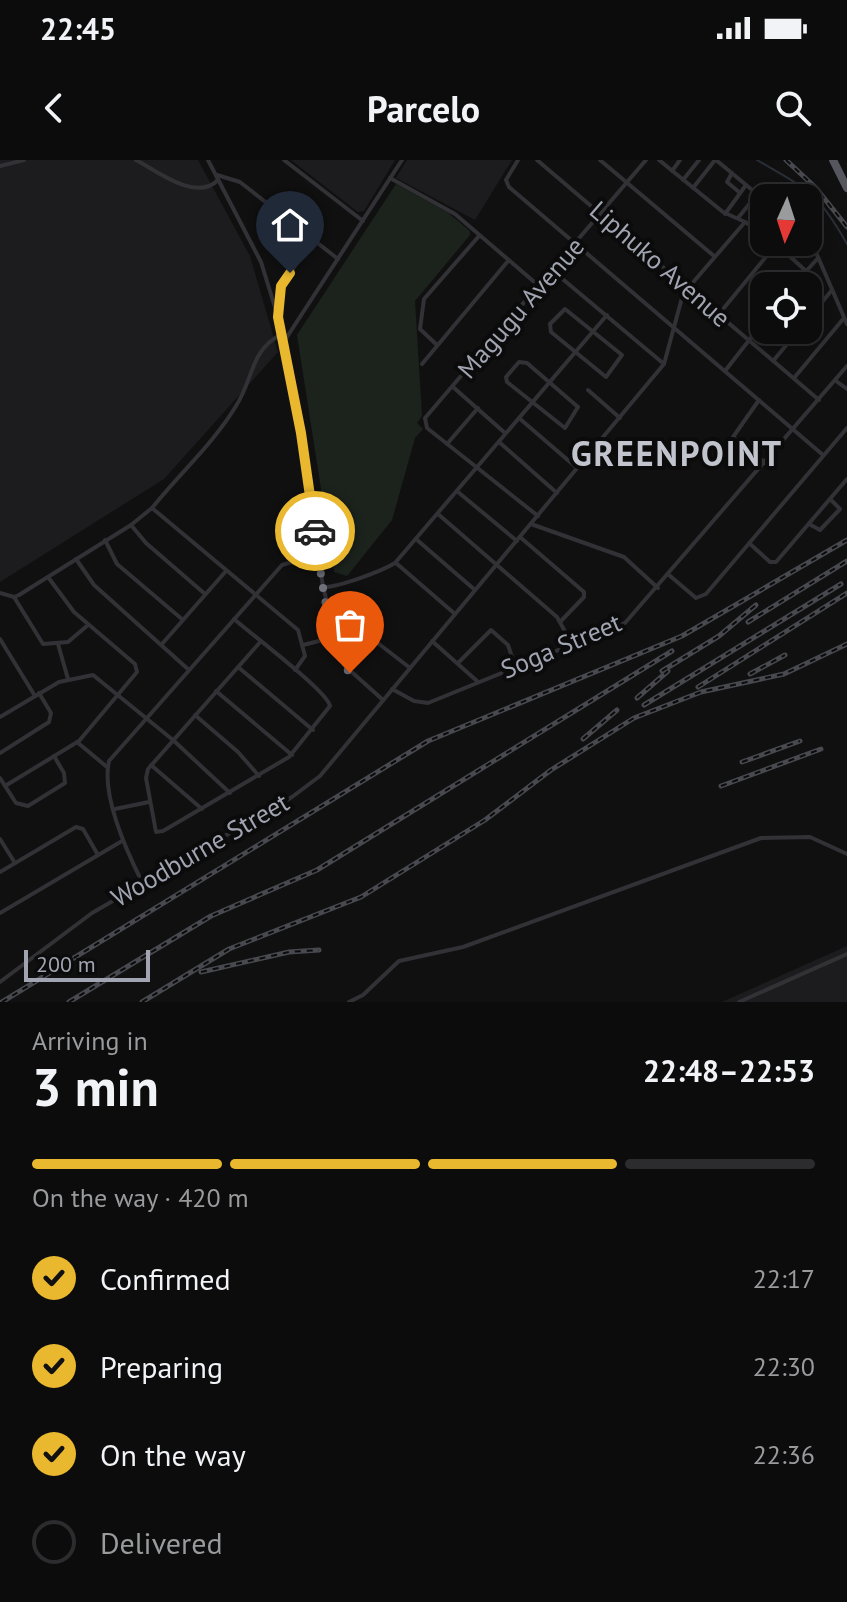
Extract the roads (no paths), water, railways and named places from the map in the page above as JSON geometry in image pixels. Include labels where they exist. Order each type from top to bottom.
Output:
[{"type":"highway","points":[[833,160],[847,188]]},
{"type":"street","points":[[0,166],[24,160]]},
{"type":"street","points":[[136,160],[194,189],[209,187],[217,177]]},
{"type":"street","points":[[208,160],[261,262],[278,317],[323,587],[335,637],[348,671],[383,700]]},
{"type":"street","points":[[284,160],[363,221]]},
{"type":"street","points":[[284,342],[402,160]]},
{"type":"street","points":[[518,160],[507,185],[823,455]]},
{"type":"street","name":"Liphuko Avenue","points":[[537,160],[819,400]]},
{"type":"street","points":[[600,160],[714,256]]},
{"type":"street","name":"Magugu Avenue","points":[[447,444],[427,428],[425,418],[646,160]]},
{"type":"street","points":[[659,160],[725,214],[750,225]]},
{"type":"street","points":[[672,171],[680,160]]},
{"type":"street","points":[[683,180],[699,160]]},
{"type":"street","points":[[693,188],[716,160],[750,188]]},
{"type":"street","points":[[732,173],[727,182],[739,193]]},
{"type":"street","points":[[217,177],[240,182],[338,259]]},
{"type":"street","points":[[390,178],[448,210],[539,286]]},
{"type":"street","points":[[725,214],[746,185]]},
{"type":"street","points":[[737,219],[750,203]]},
{"type":"street","points":[[553,271],[664,364],[687,288],[745,222]]},
{"type":"street","points":[[437,345],[420,329],[423,301],[479,236]]},
{"type":"street","points":[[278,317],[281,286],[313,240]]},
{"type":"street","points":[[719,314],[766,256]]},
{"type":"street","points":[[790,256],[806,271],[819,258],[846,321],[794,378]]},
{"type":"street","points":[[422,364],[508,261]]},
{"type":"street","points":[[822,302],[832,290]]},
{"type":"street","points":[[566,309],[622,355],[621,360],[603,377],[576,354],[551,332],[550,324],[566,309]]},
{"type":"street","points":[[323,587],[337,587],[348,579],[379,571],[395,563],[607,315]]},
{"type":"street","points":[[14,597],[131,525],[152,508],[223,425],[240,398],[264,344],[282,334]]},
{"type":"street","points":[[725,371],[750,338]]},
{"type":"street","points":[[773,361],[787,344]]},
{"type":"street","points":[[527,363],[578,407],[567,427],[561,428],[533,404],[506,380],[517,364],[527,363]]},
{"type":"street","name":"Woodburne Street","points":[[0,982],[92,913],[302,790],[320,776],[664,364]]},
{"type":"street","name":"Soga Street","points":[[392,689],[424,704],[625,623],[847,366]]},
{"type":"street","points":[[836,380],[847,389]]},
{"type":"street","points":[[453,387],[505,433]]},
{"type":"street","points":[[588,390],[620,418]]},
{"type":"street","points":[[759,400],[732,435],[765,463]]},
{"type":"street","points":[[478,408],[447,444],[538,516]]},
{"type":"street","points":[[519,418],[577,468]]},
{"type":"street","points":[[669,575],[700,598],[823,455],[845,435],[847,428]]},
{"type":"street","points":[[499,442],[557,493]]},
{"type":"street","points":[[749,543],[775,562],[847,479]]},
{"type":"street","points":[[458,492],[585,594],[561,621]]},
{"type":"street","points":[[809,524],[820,530],[827,525],[840,509],[830,499]]},
{"type":"street","points":[[152,508],[298,630],[305,656],[295,670]]},
{"type":"street","points":[[438,514],[561,621],[572,644]]},
{"type":"street","points":[[531,524],[624,557],[658,588]]},
{"type":"street","points":[[131,525],[146,543],[205,594]]},
{"type":"street","points":[[416,539],[475,590]]},
{"type":"street","points":[[105,540],[117,564],[183,620]]},
{"type":"street","points":[[142,882],[122,841],[107,767],[110,758],[287,562],[318,554]]},
{"type":"street","points":[[76,559],[94,585],[189,670]]},
{"type":"street","points":[[395,563],[455,614]]},
{"type":"street","points":[[161,644],[226,571]]},
{"type":"street","points":[[5,786],[77,742],[136,675],[136,667],[67,604],[48,577]]},
{"type":"street","points":[[0,593],[14,597],[39,642],[58,644],[71,640],[88,625]]},
{"type":"street","points":[[364,599],[373,639],[410,668]]},
{"type":"street","points":[[234,619],[261,641],[295,670],[330,704],[292,755],[202,809],[158,832],[154,830],[146,778],[151,765],[261,641]]},
{"type":"street","points":[[458,663],[491,630],[508,645],[515,666]]},
{"type":"street","points":[[303,645],[335,637]]},
{"type":"street","points":[[0,639],[51,713],[49,722],[0,753]]},
{"type":"street","points":[[432,641],[477,681]]},
{"type":"street","points":[[58,644],[68,679]]},
{"type":"street","points":[[238,666],[313,730]]},
{"type":"street","points":[[0,717],[68,679],[93,675],[173,740],[230,793]]},
{"type":"street","points":[[216,691],[292,755]]},
{"type":"street","points":[[195,715],[245,759],[259,776]]},
{"type":"street","points":[[77,742],[107,767]]},
{"type":"street","points":[[0,778],[18,806],[28,806],[65,783],[64,773],[54,756]]},
{"type":"street","points":[[151,765],[202,809]]},
{"type":"street","points":[[115,809],[149,802]]},
{"type":"street","points":[[0,872],[76,827],[83,829],[98,855]]},
{"type":"street","points":[[349,1002],[363,995],[399,961],[463,947],[761,838],[810,837],[847,854]]},
{"type":"street","points":[[0,839],[15,863]]},
{"type":"street","points":[[0,913],[122,841]]},
{"type":"street","points":[[739,1002],[847,954]]},
{"type":"waterway","points":[[757,160],[810,193],[847,244]]},
{"type":"railway","points":[[786,160],[816,188],[847,227]]},
{"type":"railway","points":[[2,1002],[428,741],[682,636],[847,540]]},
{"type":"railway","points":[[748,622],[847,561]]},
{"type":"railway","points":[[644,705],[841,584]]},
{"type":"railway","points":[[698,687],[847,593]]},
{"type":"railway","points":[[662,671],[719,636],[756,605]]},
{"type":"railway","points":[[142,1002],[229,949],[361,897],[485,820],[551,770],[634,718],[701,692],[784,674],[847,644]]},
{"type":"railway","points":[[69,1002],[211,916],[317,870],[672,651]]},
{"type":"railway","points":[[750,674],[785,655]]},
{"type":"railway","points":[[637,698],[668,671]]},
{"type":"railway","points":[[583,739],[617,710]]},
{"type":"railway","points":[[742,762],[800,741]]},
{"type":"railway","points":[[721,786],[821,749]]},
{"type":"railway","points":[[201,972],[289,952],[319,950]]},
{"type":"district","name":"GREENPOINT","points":[[677,454]]}]
